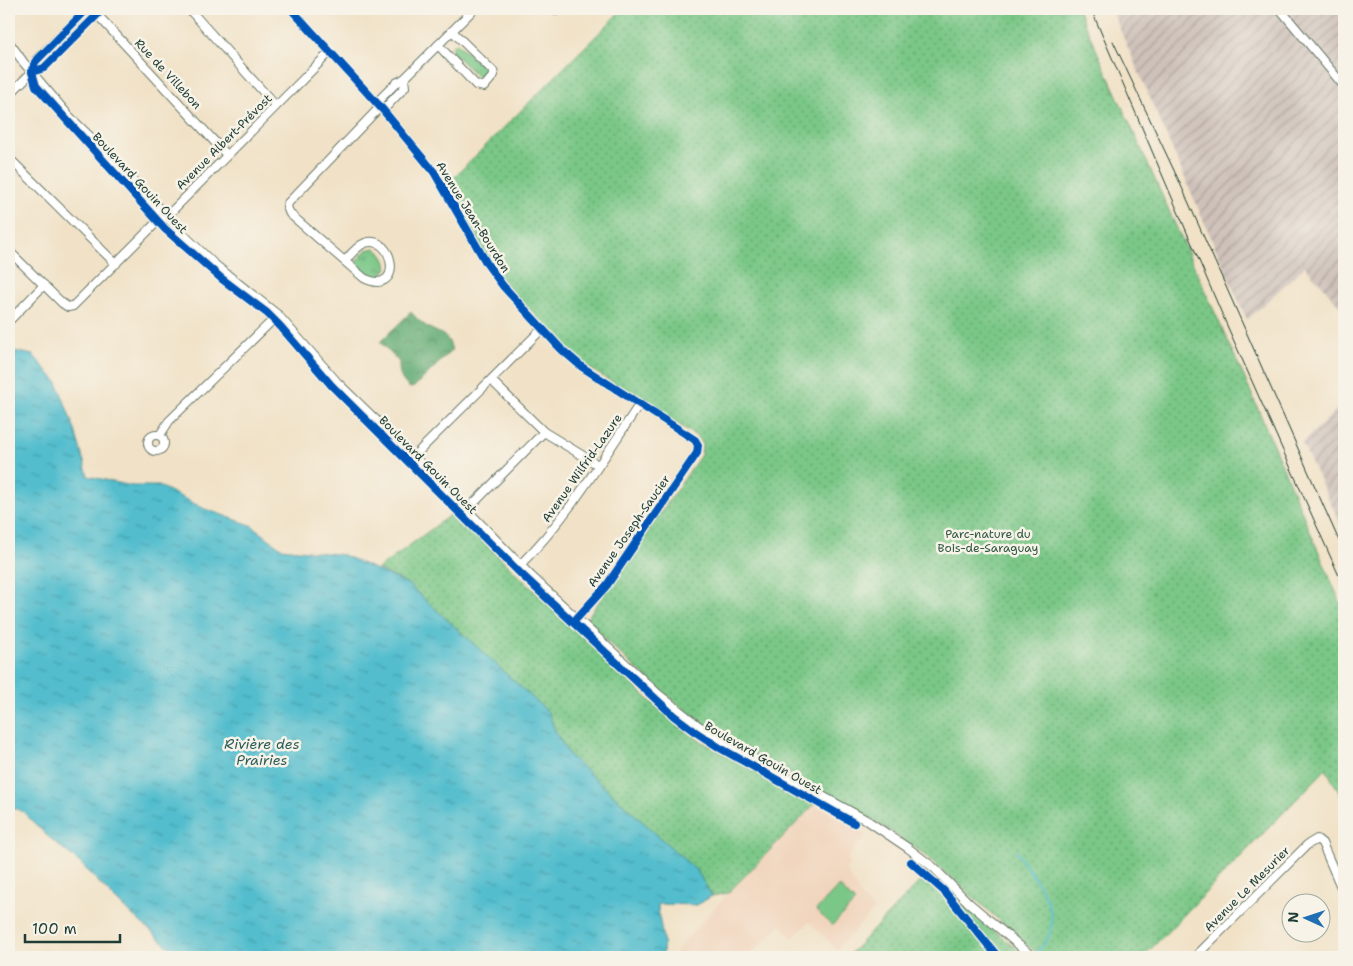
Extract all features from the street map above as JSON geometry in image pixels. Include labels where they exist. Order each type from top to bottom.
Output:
[{"type":"street","points":[[9,95],[32,72],[36,60],[87,9]]},
{"type":"street","points":[[189,9],[276,106]]},
{"type":"street","name":"Avenue Jean-Bourdon","points":[[290,9],[379,106],[434,172],[487,264],[503,286],[542,329],[582,367],[695,440],[698,445],[697,453]]},
{"type":"street","points":[[345,262],[363,244],[374,243],[381,246],[388,254],[392,265],[387,278],[380,282],[371,282],[364,278],[345,262],[290,214],[287,207],[288,203],[379,106],[405,87],[404,80],[474,9]]},
{"type":"street","points":[[552,9],[562,9]]},
{"type":"street","points":[[1280,9],[1344,86]]},
{"type":"street","points":[[32,72],[44,68],[97,10]]},
{"type":"street","name":"Rue de Villebon","points":[[97,10],[226,154]]},
{"type":"street","points":[[438,45],[476,85],[484,87],[494,75],[493,71],[452,31]]},
{"type":"street","name":"Boulevard Gouin Ouest","points":[[9,42],[70,116],[165,216],[214,264],[278,314],[337,382],[414,456],[520,565],[658,694],[696,724],[742,754],[889,834],[931,866],[969,903],[1033,957]]},
{"type":"street","name":"Avenue Albert-Prévost","points":[[44,285],[68,307],[75,305],[330,52]]},
{"type":"street","points":[[9,158],[116,264]]},
{"type":"street","points":[[9,251],[44,285],[9,320]]},
{"type":"street","points":[[160,435],[170,421],[278,314]]},
{"type":"street","points":[[414,456],[542,329]]},
{"type":"street","points":[[491,380],[544,432],[598,465]]},
{"type":"street","name":"Avenue Wilfrid-Lazure","points":[[520,565],[552,531],[576,500],[640,405]]},
{"type":"street","points":[[466,511],[544,432]]},
{"type":"street","name":"Avenue Joseph-Saucier","points":[[576,618],[607,585],[697,453]]},
{"type":"street","name":"Avenue Le Mesurier","points":[[1195,957],[1307,845],[1316,839],[1323,845],[1344,894]]},
{"type":"shaded area","points":[[1111,9],[1344,9],[1344,311],[1305,266],[1247,320]]},
{"type":"shaded area","points":[[1344,403],[1344,531],[1302,443]]},
{"type":"shaded area","points":[[815,804],[866,835],[847,858],[850,865],[845,869],[864,900],[874,910],[837,950],[809,922],[793,938],[780,925],[748,957],[671,957],[728,893]]},
{"type":"green space","name":"Parc-nature du Bois-de-Saraguay","points":[[623,9],[1078,9],[1249,388],[1344,611],[1344,801],[1326,769],[1143,957],[1041,957],[924,854],[861,812],[753,755],[699,722],[642,674],[585,621],[701,455],[702,443],[695,435],[573,356],[502,280],[484,254],[446,185]]},
{"type":"green space","points":[[83,17],[87,21],[43,65],[39,60]]},
{"type":"green space","points":[[457,43],[487,71],[488,75],[486,78],[480,79],[452,52],[452,46]]},
{"type":"green space","points":[[375,248],[385,259],[387,268],[381,276],[373,276],[366,273],[356,261],[366,250]]},
{"type":"green space","points":[[411,312],[424,324],[445,337],[452,350],[414,387],[410,388],[401,376],[399,362],[380,342]]},
{"type":"green space","points":[[454,512],[625,678],[673,721],[699,740],[815,804],[728,893],[712,896],[697,871],[569,755],[556,733],[548,712],[408,584],[378,569]]},
{"type":"green space","points":[[924,877],[956,911],[965,905],[1026,957],[847,957]]},
{"type":"green space","points":[[839,886],[855,902],[832,926],[816,910]]},
{"type":"water","name":"Rivière des Prairies","points":[[9,350],[33,355],[57,382],[75,430],[88,476],[132,486],[159,486],[205,509],[251,525],[281,548],[343,555],[408,584],[548,712],[556,733],[569,755],[697,871],[712,896],[697,905],[658,904],[663,939],[662,957],[176,957],[172,950],[120,904],[79,862],[45,834],[22,811],[13,808],[9,809]]},
{"type":"waterway","points":[[1016,851],[1040,888],[1051,914],[1051,927],[1047,940],[1037,952]]},
{"type":"tram line","points":[[1091,9],[1225,321],[1344,587]]},
{"type":"tram line","points":[[1113,41],[1179,181],[1344,552]]},
{"type":"cycle path","points":[[87,9],[35,62],[32,72],[36,86],[165,229],[222,279],[267,313],[332,386],[521,574],[674,716],[720,748],[854,823]]},
{"type":"cycle path","points":[[32,72],[44,68],[103,9]]},
{"type":"cycle path","points":[[291,9],[383,110],[434,172],[487,264],[503,286],[561,349],[582,367],[695,440],[698,445],[697,453],[607,585],[577,618]]},
{"type":"cycle path","points":[[911,862],[944,891],[998,957]]}]
